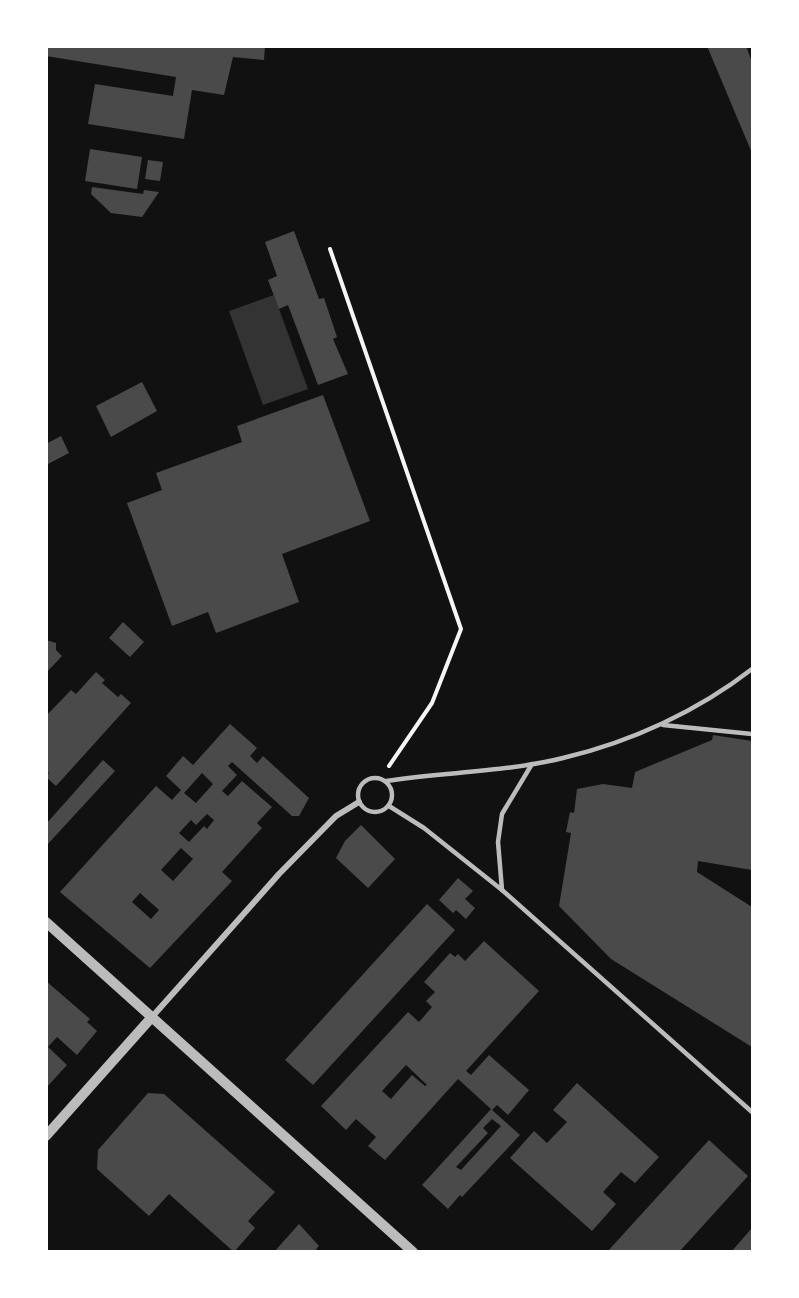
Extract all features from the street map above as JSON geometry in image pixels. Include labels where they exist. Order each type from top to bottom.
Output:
[{"type":"street","points":[[46,1136],[279,873],[336,816],[359,802]]},
{"type":"street","points":[[46,922],[413,1251]]},
{"type":"lane","points":[[383,780],[393,795],[389,806],[373,813],[364,809],[359,802],[361,785],[369,779],[383,780],[532,764],[597,749],[663,725],[753,669]]},
{"type":"lane","points":[[663,725],[753,734]]},
{"type":"lane","points":[[502,890],[498,842],[502,814],[532,764]]},
{"type":"lane","points":[[389,806],[424,828],[502,890],[753,1112]]},
{"type":"path","points":[[330,249],[461,629],[432,703],[383,780]]},
{"type":"shaded area","points":[[274,295],[308,389],[263,405],[229,311]]},
{"type":"building","points":[[46,46],[265,46],[264,60],[233,57],[224,95],[192,90],[184,139],[88,124],[95,84],[173,96],[176,77],[46,56]]},
{"type":"building","points":[[707,46],[746,46],[752,62],[752,153]]},
{"type":"building","points":[[90,149],[142,157],[137,189],[85,181]]},
{"type":"building","points":[[148,160],[163,162],[160,181],[145,179]]},
{"type":"building","points":[[92,187],[143,194],[144,190],[159,192],[142,217],[111,213],[91,194]]},
{"type":"building","points":[[294,231],[319,299],[324,298],[337,337],[333,339],[348,374],[318,385],[288,305],[279,309],[268,280],[277,276],[265,242]]},
{"type":"building","points":[[142,382],[157,411],[111,437],[96,406]]},
{"type":"building","points":[[323,395],[370,521],[282,554],[299,602],[216,633],[208,612],[172,626],[127,503],[162,490],[156,473],[242,442],[237,426]]},
{"type":"building","points":[[61,436],[69,453],[46,465],[46,444]]},
{"type":"building","points":[[123,622],[144,642],[130,657],[109,638]]},
{"type":"building","points":[[46,640],[56,643],[56,650],[62,656],[46,673]]},
{"type":"building","points":[[96,672],[105,680],[102,683],[118,697],[121,694],[131,703],[56,786],[46,777],[49,773],[46,771],[46,716],[71,690],[76,694]]},
{"type":"building","points":[[230,724],[257,748],[250,756],[257,763],[263,756],[309,798],[299,816],[292,816],[232,762],[228,766],[237,775],[222,791],[228,796],[242,781],[272,807],[257,823],[262,828],[222,872],[232,881],[150,968],[60,892],[156,786],[172,800],[181,790],[166,776],[183,756],[193,765]],"holes":[[[202,773],[213,784],[196,803],[184,793]],[[207,814],[214,820],[207,829],[204,826],[189,842],[179,833],[191,820],[196,825]],[[181,848],[193,859],[173,881],[161,870]],[[140,893],[159,910],[151,919],[132,902]]]},
{"type":"building","points":[[713,735],[752,741],[752,870],[698,861],[697,872],[752,907],[752,1047],[611,959],[559,906],[571,833],[566,832],[570,812],[574,813],[577,789],[603,784],[632,788],[635,772],[712,740]]},
{"type":"building","points":[[103,760],[115,771],[46,846],[46,824]]},
{"type":"building","points":[[361,825],[395,859],[368,888],[336,858],[345,841]]},
{"type":"building","points":[[458,878],[473,891],[465,899],[475,908],[466,919],[456,910],[453,913],[439,900]]},
{"type":"building","points":[[427,904],[455,930],[313,1085],[285,1060]]},
{"type":"building","points":[[484,941],[539,991],[466,1071],[471,1075],[489,1055],[529,1090],[508,1115],[497,1105],[492,1110],[520,1135],[448,1209],[422,1185],[491,1109],[458,1079],[385,1160],[368,1146],[376,1137],[356,1119],[346,1130],[321,1106],[408,1012],[419,1022],[432,1007],[426,1001],[435,992],[424,982],[450,953],[455,957],[458,954],[465,961]],"holes":[[[406,1065],[427,1085],[425,1086],[412,1075],[391,1099],[382,1091]],[[492,1119],[501,1126],[461,1170],[456,1167],[488,1133],[483,1128]]]},
{"type":"building","points":[[46,981],[90,1019],[87,1022],[97,1031],[77,1055],[57,1037],[48,1047],[67,1065],[46,1088]]},
{"type":"building","points":[[577,1083],[659,1157],[635,1183],[621,1172],[603,1192],[616,1204],[592,1231],[510,1158],[534,1131],[547,1143],[567,1122],[553,1110]]},
{"type":"building","points":[[148,1093],[164,1094],[275,1192],[248,1221],[255,1228],[234,1252],[169,1194],[149,1216],[97,1169],[98,1150]]},
{"type":"building","points":[[709,1140],[748,1176],[679,1252],[607,1252]]},
{"type":"building","points":[[299,1224],[319,1246],[316,1249],[319,1252],[274,1252]]},
{"type":"building","points":[[752,1228],[752,1252],[731,1252]]}]
